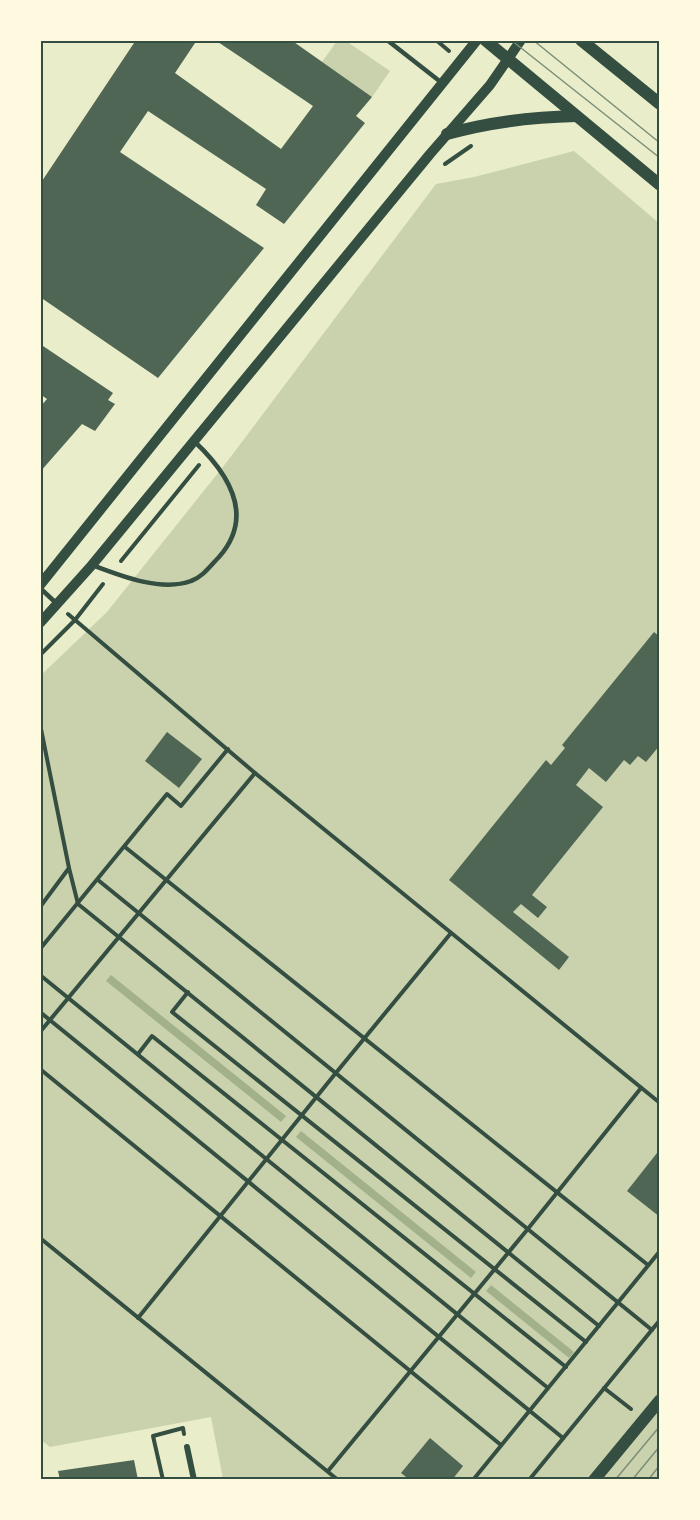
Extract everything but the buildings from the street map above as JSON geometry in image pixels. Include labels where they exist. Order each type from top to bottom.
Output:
[{"type":"main road","points":[[485,40],[660,185]]},
{"type":"main road","points":[[581,40],[660,104]]},
{"type":"main road","points":[[447,134],[489,123],[537,117],[576,116]]},
{"type":"main road","points":[[594,1479],[660,1400]]},
{"type":"street","points":[[40,587],[477,40]]},
{"type":"street","points":[[40,623],[92,565],[447,134],[490,85],[521,40]]},
{"type":"street","points":[[187,1447],[194,1479]]},
{"type":"lane","points":[[387,40],[443,84]]},
{"type":"lane","points":[[92,565],[156,584],[169,585],[191,581],[201,575],[223,552],[236,525],[231,487],[226,476],[194,441]]},
{"type":"lane","points":[[40,587],[58,605]]},
{"type":"path","points":[[444,165],[479,142]]},
{"type":"path","points":[[40,655],[75,620],[208,454]]},
{"type":"path","points":[[58,605],[255,773],[660,1103]]},
{"type":"path","points":[[40,724],[78,904],[599,1326]]},
{"type":"path","points":[[40,950],[167,794],[182,806],[228,749]]},
{"type":"path","points":[[40,1032],[255,773]]},
{"type":"path","points":[[125,847],[648,1265]]},
{"type":"path","points":[[40,907],[69,868]]},
{"type":"path","points":[[98,880],[652,1330]]},
{"type":"path","points":[[138,1318],[451,933]]},
{"type":"path","points":[[40,975],[548,1388]]},
{"type":"path","points":[[188,992],[172,1011],[586,1342]]},
{"type":"path","points":[[40,1012],[563,1438]]},
{"type":"path","points":[[138,1054],[152,1036],[566,1366]]},
{"type":"path","points":[[40,1069],[501,1445]]},
{"type":"path","points":[[328,1471],[641,1088]]},
{"type":"path","points":[[40,1238],[338,1479]]},
{"type":"path","points":[[473,1479],[660,1251]]},
{"type":"path","points":[[529,1479],[660,1320]]},
{"type":"path","points":[[163,1479],[153,1436],[183,1428]]},
{"type":"shaded area","points":[[337,41],[346,41],[390,71],[372,97],[322,62]]},
{"type":"shaded area","points":[[574,151],[659,223],[659,1479],[223,1479],[211,1417],[50,1447],[41,1440],[40,676],[107,612],[226,463],[436,184],[474,177]]},
{"type":"shaded area","points":[[111,975],[286,1116],[281,1122],[106,981]]},
{"type":"shaded area","points":[[301,1131],[476,1272],[471,1278],[296,1137]]},
{"type":"shaded area","points":[[491,1285],[574,1352],[569,1358],[486,1291]]},
{"type":"tram line","points":[[511,40],[660,158]]},
{"type":"tram line","points":[[533,40],[660,143]]},
{"type":"tram line","points":[[615,1480],[660,1426]]},
{"type":"tram line","points":[[632,1480],[660,1446]]},
{"type":"tram line","points":[[648,1480],[660,1465]]}]
